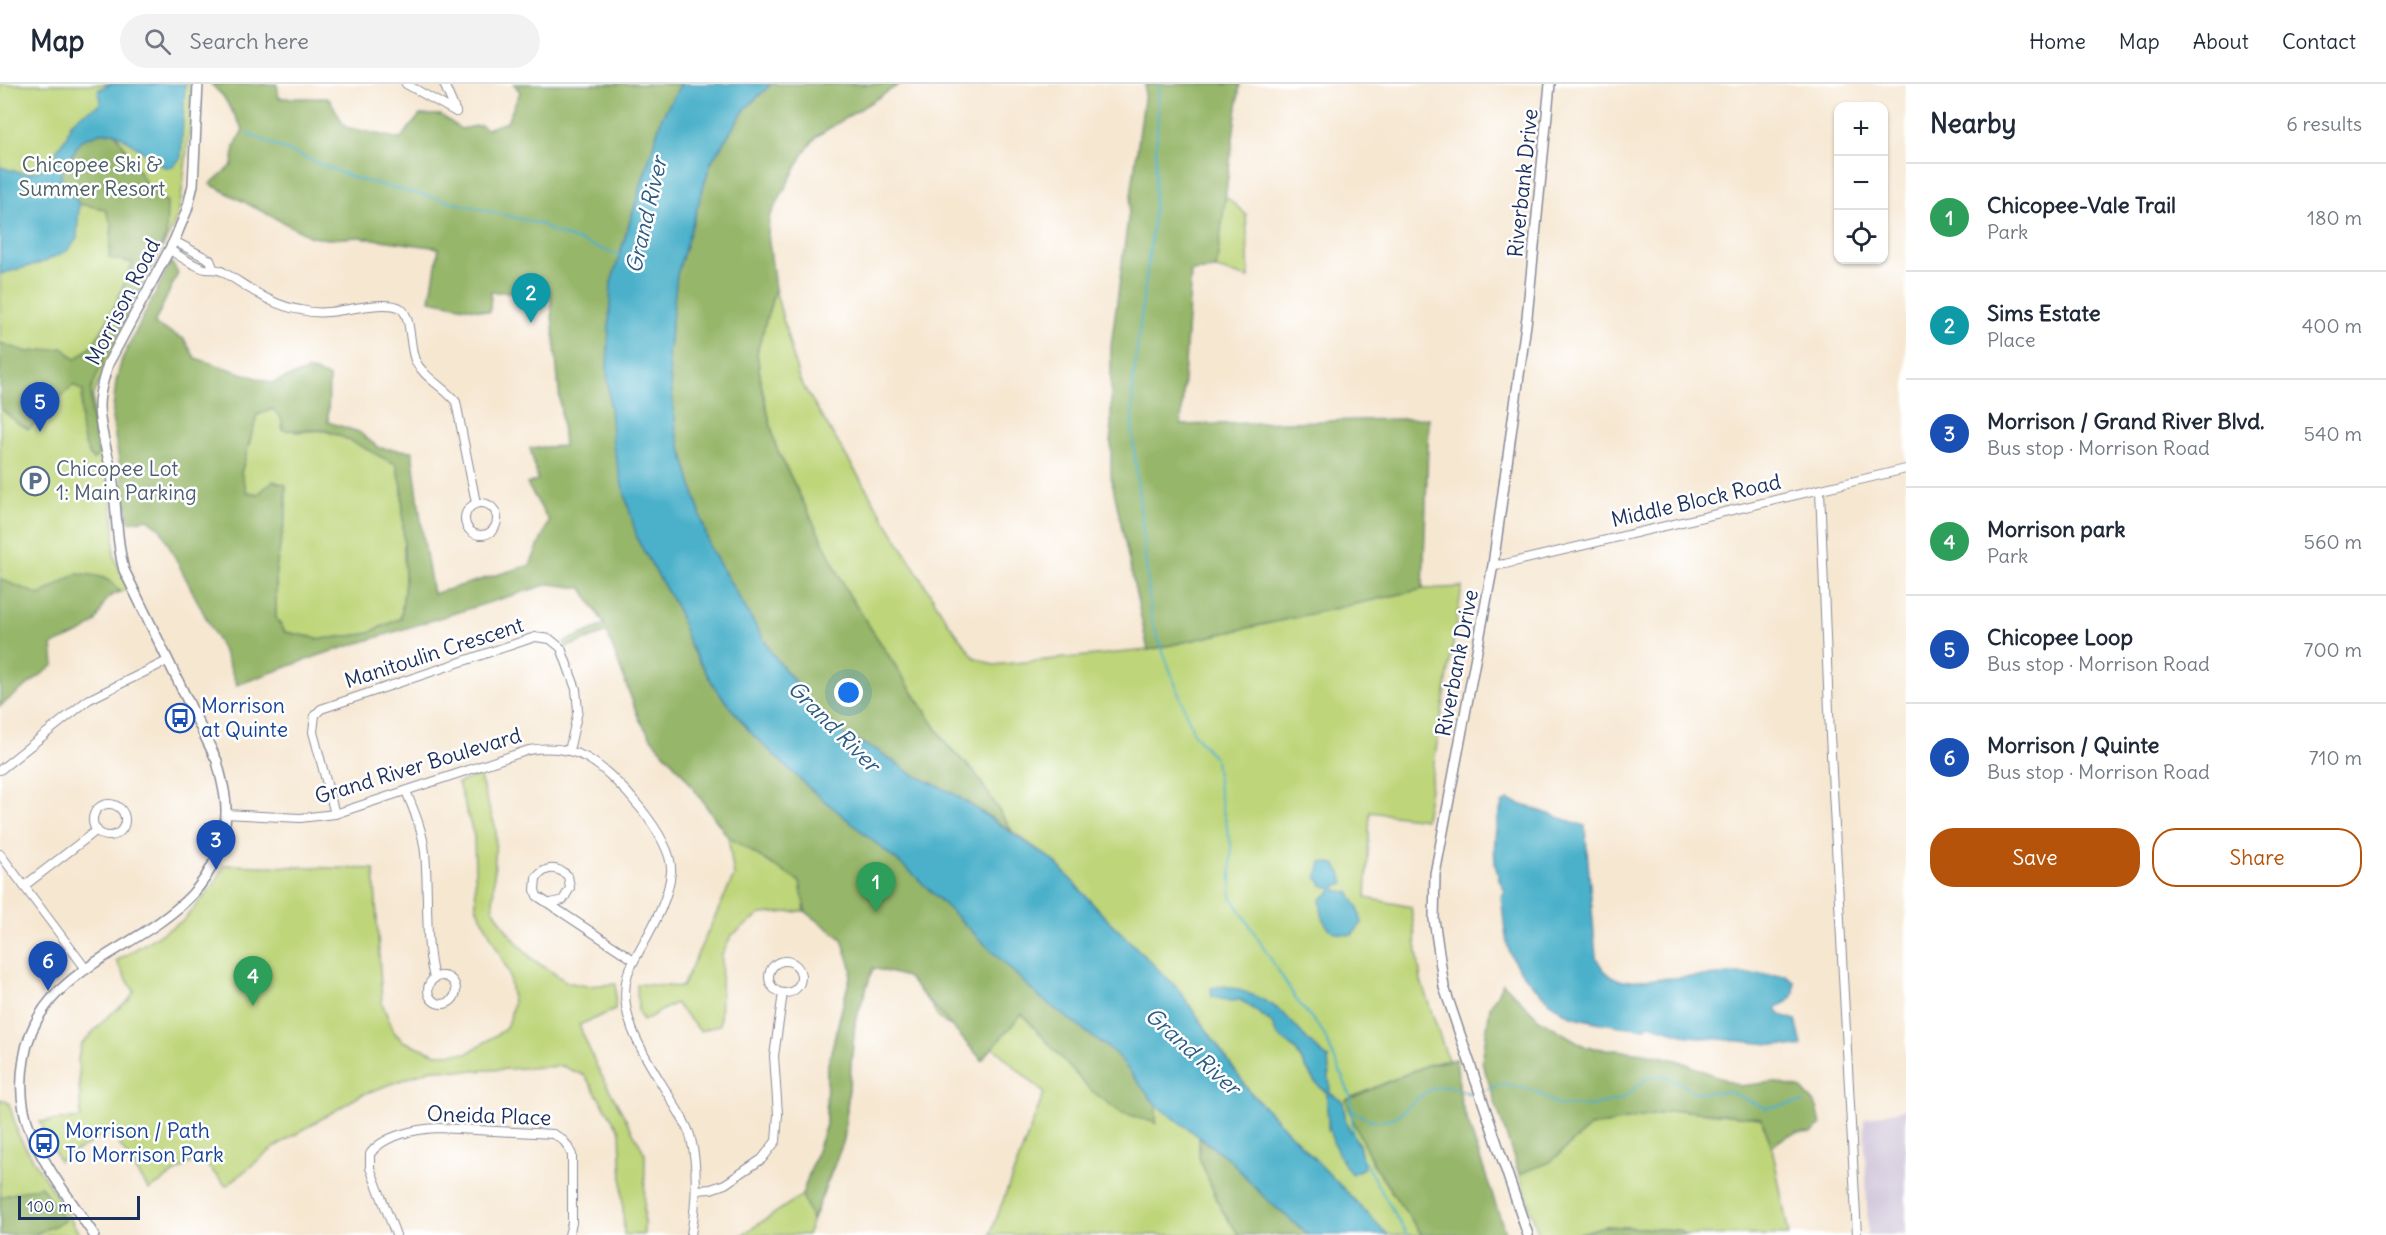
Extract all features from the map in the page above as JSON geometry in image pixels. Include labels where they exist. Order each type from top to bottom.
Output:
[{"type":"street","name":"Morrison Road","points":[[94,1235],[34,1140],[25,1115],[22,1089],[24,1055],[34,1023],[51,998],[86,969],[170,916],[193,895],[212,866],[226,814],[225,793],[217,761],[124,570],[119,553],[113,479],[99,405],[101,385],[108,364],[172,246],[187,210],[193,185],[198,84]]},
{"type":"street","points":[[406,84],[456,112],[444,84]]},
{"type":"street","name":"Riverbank Drive","points":[[1528,1235],[1444,987],[1434,919],[1435,874],[1493,565],[1527,317],[1550,84]]},
{"type":"street","points":[[172,246],[210,260],[213,268],[279,304],[300,310],[326,312],[392,305],[402,309],[408,318],[410,343],[416,360],[432,382],[445,388],[456,402],[476,503]]},
{"type":"street","name":"Middle Block Road","points":[[1493,565],[1906,469]]},
{"type":"street","points":[[1820,490],[1830,735],[1857,1235]]},
{"type":"street","points":[[476,503],[489,505],[497,516],[497,522],[488,533],[477,534],[468,528],[466,523],[467,511],[476,503]]},
{"type":"street","name":"Manitoulin Crescent","points":[[335,814],[313,732],[312,723],[315,715],[321,709],[535,637],[550,639],[561,648],[576,689],[578,711],[569,751]]},
{"type":"street","points":[[0,770],[88,700],[167,661]]},
{"type":"street","name":"Grand River Boulevard","points":[[226,814],[300,818],[335,814],[529,750],[546,748],[569,751],[586,757],[602,767],[655,826],[669,853],[671,870],[668,893],[634,960],[625,985],[624,1002],[632,1028],[691,1139],[696,1190],[691,1235]]},
{"type":"street","points":[[406,791],[422,832],[425,852],[429,957],[434,978]]},
{"type":"street","points":[[111,803],[122,809],[125,814],[125,825],[118,834],[106,836],[97,830],[93,821],[97,809],[111,803]]},
{"type":"street","points":[[24,886],[97,830]]},
{"type":"street","points":[[0,854],[86,969]]},
{"type":"street","points":[[551,903],[562,900],[570,888],[568,876],[555,868],[541,871],[534,884],[537,896],[551,903],[559,911],[634,960]]},
{"type":"street","points":[[789,961],[799,970],[801,980],[795,989],[783,993],[771,984],[769,975],[774,965],[789,961]]},
{"type":"street","points":[[696,1190],[711,1189],[725,1184],[762,1159],[776,1141],[778,1114],[774,1056],[783,993]]},
{"type":"street","name":"Oneida Place","points":[[396,1235],[370,1168],[370,1154],[378,1145],[391,1139],[422,1129],[438,1128],[553,1134],[562,1138],[572,1155],[572,1223],[569,1235]]},
{"type":"shaded area","points":[[1906,1108],[1906,1235],[1868,1235],[1864,1119]]},
{"type":"green space","name":"Chicopee Ski & Summer Resort","points":[[0,84],[191,84],[190,126],[180,207],[174,225],[132,306],[93,396],[94,424],[109,486],[114,519],[114,556],[128,589],[83,604],[37,645],[0,706]]},
{"type":"green space","points":[[211,84],[277,84],[279,98],[329,98],[345,127],[400,139],[420,115],[441,115],[461,129],[481,125],[486,129],[507,122],[520,92],[514,84],[681,84],[662,117],[611,283],[638,541],[677,608],[690,646],[716,689],[751,733],[808,787],[913,874],[1038,996],[1116,1054],[1156,1105],[1156,1123],[1120,1112],[1088,1088],[1022,1014],[982,1060],[907,977],[873,968],[855,1022],[844,1140],[812,1220],[802,1195],[826,1125],[827,1068],[852,970],[842,939],[805,911],[800,882],[728,837],[684,775],[652,739],[639,719],[607,632],[567,647],[564,642],[605,625],[582,588],[549,584],[320,655],[237,685],[225,655],[160,528],[148,519],[129,522],[112,418],[116,382],[122,359],[171,262],[178,273],[154,324],[184,339],[195,358],[272,383],[309,370],[329,377],[328,422],[359,432],[379,448],[412,451],[433,594],[530,565],[549,521],[527,484],[538,480],[530,448],[564,446],[550,292],[491,292],[490,312],[430,300],[439,248],[359,237],[329,239],[311,237],[210,184],[232,165],[235,146],[243,129],[223,96]],"holes":[[[273,409],[281,418],[283,430],[326,431],[396,464],[402,486],[405,581],[401,618],[366,634],[322,639],[285,632],[276,618],[276,569],[286,513],[286,485],[273,481],[258,494],[247,492],[241,473],[257,415]]]},
{"type":"green space","points":[[771,84],[900,84],[817,136],[804,153],[769,218],[768,234],[775,289],[757,352],[761,384],[776,447],[849,595],[948,746],[975,773],[1012,831],[952,793],[910,773],[877,750],[847,737],[822,716],[771,652],[710,548],[676,431],[668,356],[677,275],[711,162],[745,109]]},
{"type":"green space","points":[[1146,84],[1240,84],[1216,269],[1191,271],[1181,425],[1429,418],[1423,589],[1148,650],[1111,477],[1111,346]]},
{"type":"green space","points":[[115,132],[150,190],[167,202],[166,236],[104,359],[91,390],[91,414],[98,455],[93,460],[82,435],[83,391],[73,385],[29,429],[19,424],[0,408],[0,343],[28,352],[63,348],[75,359],[85,351],[103,329],[133,263],[109,258],[112,225],[105,209],[79,204],[61,179],[61,173],[81,140],[100,133]]},
{"type":"green space","points":[[1225,196],[1246,214],[1249,278],[1216,269]]},
{"type":"green space","points":[[775,289],[799,379],[947,621],[974,657],[993,665],[1148,650],[1423,589],[1462,587],[1425,819],[1370,812],[1366,898],[1411,907],[1421,981],[1448,1060],[1427,1065],[1346,1100],[1373,1165],[1422,1235],[1388,1235],[1249,1091],[1179,990],[1102,914],[1054,861],[1012,831],[975,773],[948,746],[849,595],[776,447],[761,384],[757,352]],"holes":[[[1241,1000],[1291,1022],[1311,1046],[1328,1058],[1330,1093],[1343,1102],[1346,1123],[1359,1145],[1328,1130],[1327,1093],[1314,1081],[1295,1049],[1278,1036],[1271,1022]]]},
{"type":"green space","points":[[273,409],[296,432],[322,430],[352,441],[396,464],[402,486],[405,581],[401,618],[366,634],[322,639],[285,632],[276,618],[276,569],[286,513],[258,494],[246,492],[241,473],[257,415]]},
{"type":"green space","points":[[76,574],[106,579],[120,592],[104,602],[98,619],[90,627],[52,645],[54,665],[0,706],[0,579],[40,595]]},
{"type":"green space","points":[[582,588],[683,645],[734,726],[1155,1123],[1156,1105],[1228,1158],[1200,1138],[1199,1157],[1221,1209],[1239,1235],[990,1235],[1044,1093],[994,1048],[945,1023],[937,1016],[932,1006],[907,976],[873,968],[855,1022],[844,1140],[807,1235],[742,1235],[802,1195],[826,1125],[827,1068],[852,969],[842,938],[805,911],[761,914],[731,936],[722,955],[720,1025],[700,1031],[675,1003],[643,1021],[638,1011],[637,984],[682,987],[734,876],[728,837],[684,775],[652,739],[639,719],[607,632],[567,647],[564,642],[605,625]]},
{"type":"green space","points":[[479,775],[496,829],[493,908],[507,931],[532,959],[567,982],[586,986],[616,984],[615,1010],[579,1025],[597,1067],[645,1154],[644,1235],[624,1235],[620,1131],[585,1076],[562,1066],[471,1071],[432,1069],[361,1095],[276,1146],[226,1186],[199,1157],[149,1190],[111,1131],[59,1161],[40,1122],[81,1118],[78,1059],[81,1045],[107,1017],[129,1000],[134,991],[116,961],[184,920],[215,883],[225,865],[374,869],[382,1003],[394,1032],[403,1041],[437,1054],[468,1053],[504,1030],[510,1019],[513,1003],[509,973],[476,906],[474,836],[458,783]]},
{"type":"green space","points":[[1503,983],[1539,1019],[1586,1047],[1644,1053],[1677,1060],[1740,1086],[1773,1082],[1802,1089],[1817,1107],[1821,1125],[1812,1133],[1795,1133],[1781,1139],[1772,1147],[1761,1118],[1678,1110],[1590,1127],[1550,1162],[1519,1174],[1482,1062],[1490,1007]]},
{"type":"green space","points":[[1456,1059],[1461,1102],[1506,1235],[1422,1235],[1369,1154],[1346,1100],[1427,1065]]},
{"type":"green space","points":[[0,1099],[9,1103],[18,1135],[80,1235],[0,1235]]},
{"type":"green space","points":[[1678,1110],[1761,1118],[1772,1147],[1789,1235],[1685,1235],[1678,1230],[1604,1226],[1576,1235],[1539,1235],[1519,1174],[1550,1162],[1590,1127]]},
{"type":"green space","points":[[1199,1138],[1228,1158],[1267,1200],[1309,1235],[1239,1235],[1221,1209],[1199,1157]]},
{"type":"green space","points":[[41,1186],[65,1221],[33,1235],[0,1235],[0,1197]]},
{"type":"green space","points":[[1604,1226],[1678,1230],[1685,1235],[1576,1235]]},
{"type":"water","points":[[110,84],[185,84],[181,158],[172,167],[164,167],[115,132],[100,133],[81,140],[61,173],[61,179],[79,204],[77,239],[67,251],[41,263],[0,274],[0,167],[29,173],[56,160],[56,151],[67,136],[70,124],[80,115],[99,105],[101,100],[98,90]]},
{"type":"water","name":"Grand River","points":[[681,84],[771,84],[745,109],[711,162],[677,275],[668,356],[676,431],[710,548],[771,652],[822,716],[847,737],[877,750],[910,773],[952,793],[1054,861],[1102,914],[1179,990],[1249,1091],[1388,1235],[1309,1235],[1267,1200],[1228,1158],[1156,1105],[1116,1054],[1038,996],[913,874],[808,787],[751,733],[716,689],[690,646],[677,608],[638,541],[613,446],[607,369],[611,283],[662,117]]},
{"type":"water","points":[[1508,800],[1585,826],[1596,957],[1606,972],[1623,981],[1737,974],[1786,975],[1794,982],[1793,995],[1776,1010],[1781,1015],[1796,1020],[1802,1045],[1800,1047],[1689,1036],[1649,1024],[1645,1028],[1605,1024],[1567,1014],[1552,1003],[1519,969],[1506,940],[1501,898],[1505,890],[1497,871],[1494,848],[1499,814],[1502,804]]},
{"type":"water","points":[[1321,862],[1335,864],[1344,883],[1336,886],[1337,891],[1349,892],[1358,908],[1362,923],[1352,935],[1336,933],[1324,921],[1320,900],[1332,891],[1330,887],[1323,886],[1317,877]]},
{"type":"water","points":[[1223,986],[1255,996],[1271,1004],[1328,1058],[1330,1093],[1343,1102],[1346,1123],[1359,1145],[1364,1168],[1351,1174],[1339,1154],[1329,1127],[1327,1093],[1314,1081],[1295,1049],[1278,1036],[1271,1022],[1241,1000],[1231,1001],[1212,997],[1211,988]]},
{"type":"waterway","points":[[1159,84],[1153,223],[1133,381],[1132,429],[1152,622],[1194,734],[1215,759],[1220,798],[1231,844],[1231,896],[1298,1002],[1323,1032],[1351,1097],[1353,1137]]},
{"type":"waterway","name":"Grand River","points":[[248,134],[354,178],[541,224],[551,231],[621,256]]},
{"type":"waterway","points":[[1487,1089],[1505,1084],[1538,1092],[1557,1105],[1588,1106],[1622,1099],[1647,1078],[1665,1075],[1695,1092],[1730,1092],[1765,1108],[1803,1102]]},
{"type":"waterway","points":[[1350,1110],[1372,1120],[1385,1120],[1396,1116],[1425,1092],[1437,1088],[1451,1087],[1468,1093],[1472,1092]]},
{"type":"waterway","points":[[1362,1158],[1407,1235]]},
{"type":"place","name":"Sims Estate","points":[[531,323]]},
{"type":"place","name":"Chicopee Loop","points":[[40,432]]},
{"type":"place","name":"Chicopee Lot 1: Main Parking","points":[[35,481]]},
{"type":"place","name":"Morrison at Quinte","points":[[180,718]]},
{"type":"place","name":"Morrison / Grand River Blvd.","points":[[216,870]]},
{"type":"place","name":"Chicopee-Vale Trail","points":[[876,912]]},
{"type":"place","name":"Morrison / Quinte","points":[[48,991]]},
{"type":"place","name":"Morrison park","points":[[253,1006]]},
{"type":"place","name":"Morrison / Path To Morrison Park","points":[[44,1143]]}]
